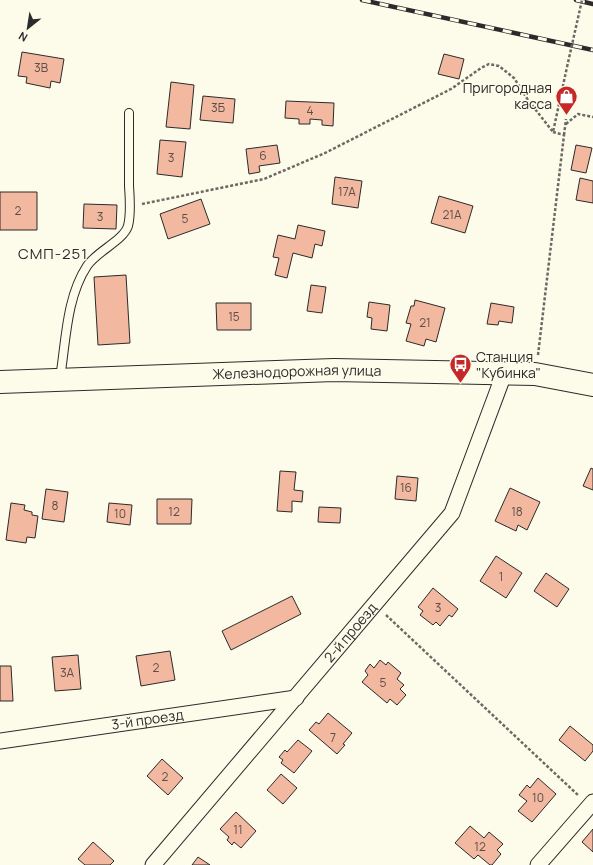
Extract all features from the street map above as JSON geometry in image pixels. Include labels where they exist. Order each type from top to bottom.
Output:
[{"type":"street","name":"Железнодорожная улица","points":[[0,382],[334,370],[536,374],[593,385]]},
{"type":"street","name":"2-й проезд","points":[[152,865],[296,698],[452,512],[504,374]]},
{"type":"street","name":"3-й проезд","points":[[0,741],[296,698]]},
{"type":"street","points":[[538,865],[591,804]]},
{"type":"lane","points":[[60,379],[69,314],[77,283],[87,265],[96,254],[119,238],[127,227],[130,206],[129,113]]},
{"type":"path","points":[[552,132],[557,116],[582,0]]},
{"type":"path","points":[[130,206],[264,180],[325,153],[452,89],[481,68],[490,64],[499,66],[514,78],[528,100],[552,132],[564,135]]},
{"type":"path","points":[[566,124],[578,114],[593,117]]},
{"type":"path","points":[[536,374],[566,119]]},
{"type":"path","points":[[375,605],[591,804]]},
{"type":"building","points":[[22,52],[64,59],[60,83],[51,81],[50,88],[26,83],[27,77],[18,76]]},
{"type":"building","points":[[444,54],[464,59],[459,79],[438,74]]},
{"type":"building","points":[[171,82],[194,85],[190,129],[166,127]]},
{"type":"building","points":[[203,96],[235,99],[233,123],[200,120]]},
{"type":"building","points":[[286,101],[334,103],[333,126],[322,125],[322,120],[310,119],[310,124],[299,124],[299,119],[285,118]]},
{"type":"building","points":[[160,140],[186,142],[182,177],[157,174]]},
{"type":"building","points":[[277,145],[280,163],[259,166],[260,172],[249,174],[246,149]]},
{"type":"building","points":[[576,145],[592,148],[586,173],[571,170]]},
{"type":"building","points":[[335,177],[362,181],[358,208],[332,204]]},
{"type":"building","points":[[580,178],[593,181],[593,203],[576,200]]},
{"type":"building","points":[[0,192],[37,192],[37,230],[0,230]]},
{"type":"building","points":[[439,196],[473,206],[465,233],[431,223]]},
{"type":"building","points":[[201,199],[210,224],[168,239],[160,214]]},
{"type":"building","points":[[84,204],[117,205],[116,229],[83,228]]},
{"type":"building","points":[[298,225],[325,231],[322,246],[315,244],[312,258],[293,253],[287,278],[275,275],[279,258],[273,257],[278,235],[295,239]]},
{"type":"building","points":[[126,275],[130,343],[98,345],[94,277]]},
{"type":"building","points":[[311,285],[326,287],[322,313],[307,311]]},
{"type":"building","points":[[415,300],[445,308],[436,342],[426,339],[424,346],[406,341],[411,324],[406,323],[411,306],[414,306]]},
{"type":"building","points":[[369,302],[390,305],[387,331],[371,329],[372,318],[367,317]]},
{"type":"building","points":[[216,303],[251,303],[251,330],[217,330]]},
{"type":"building","points":[[491,303],[514,307],[512,323],[499,321],[498,325],[487,324]]},
{"type":"building","points":[[591,468],[593,469],[593,490],[583,486]]},
{"type":"building","points":[[280,471],[296,472],[294,490],[303,491],[302,502],[292,501],[292,512],[277,511]]},
{"type":"building","points":[[397,476],[418,478],[416,501],[395,499]]},
{"type":"building","points":[[510,488],[540,502],[527,530],[518,525],[516,531],[495,521]]},
{"type":"building","points":[[46,489],[68,492],[64,522],[42,519]]},
{"type":"building","points":[[157,499],[192,499],[191,524],[157,524]]},
{"type":"building","points":[[11,503],[25,505],[24,510],[32,512],[32,515],[38,516],[35,538],[27,537],[26,543],[6,540]]},
{"type":"building","points":[[109,503],[132,505],[130,525],[107,522]]},
{"type":"building","points":[[319,507],[341,508],[340,523],[318,522]]},
{"type":"building","points":[[496,556],[522,573],[506,598],[480,581]]},
{"type":"building","points":[[546,573],[569,589],[557,607],[534,591]]},
{"type":"building","points":[[433,588],[458,609],[452,617],[449,615],[440,626],[436,622],[433,625],[420,615],[423,611],[418,607]]},
{"type":"building","points":[[292,596],[301,614],[231,650],[222,631]]},
{"type":"building","points":[[170,651],[175,680],[141,686],[136,656]]},
{"type":"building","points":[[78,655],[81,689],[55,691],[52,657]]},
{"type":"building","points":[[380,660],[386,665],[388,662],[401,673],[397,679],[404,685],[400,689],[406,695],[397,705],[390,699],[387,703],[362,682],[368,675],[365,671],[370,664],[374,668]]},
{"type":"building","points":[[0,666],[11,666],[13,701],[0,701]]},
{"type":"building","points":[[328,713],[352,733],[343,744],[345,745],[337,754],[309,730],[316,722],[319,724]]},
{"type":"building","points":[[570,726],[593,745],[593,751],[585,761],[559,740]]},
{"type":"building","points":[[298,740],[312,751],[294,773],[281,763],[283,760],[279,757],[285,750],[287,752]]},
{"type":"building","points":[[162,759],[183,778],[168,795],[147,776]]},
{"type":"building","points":[[281,774],[297,788],[283,804],[267,790]]},
{"type":"building","points":[[538,778],[556,794],[532,822],[518,811],[527,801],[519,795],[527,785],[530,788]]},
{"type":"building","points":[[236,812],[256,831],[241,848],[234,842],[232,845],[227,840],[229,837],[220,829]]},
{"type":"building","points":[[470,826],[484,838],[489,832],[503,844],[497,850],[501,854],[492,865],[478,855],[474,859],[455,843]]},
{"type":"building","points":[[593,829],[593,852],[582,842]]},
{"type":"building","points":[[93,842],[114,861],[110,865],[85,865],[78,859]]},
{"type":"building","points":[[198,857],[210,865],[192,865]]},
{"type":"railway","points":[[362,0],[593,50]]},
{"type":"railway","points":[[576,0],[593,4]]},
{"type":"place","name":"Пригородная касса","points":[[567,116]]},
{"type":"place","name":"Станция \"Кубинка\"","points":[[461,384]]},
{"type":"district","name":"СМП-251","points":[[53,254]]}]
